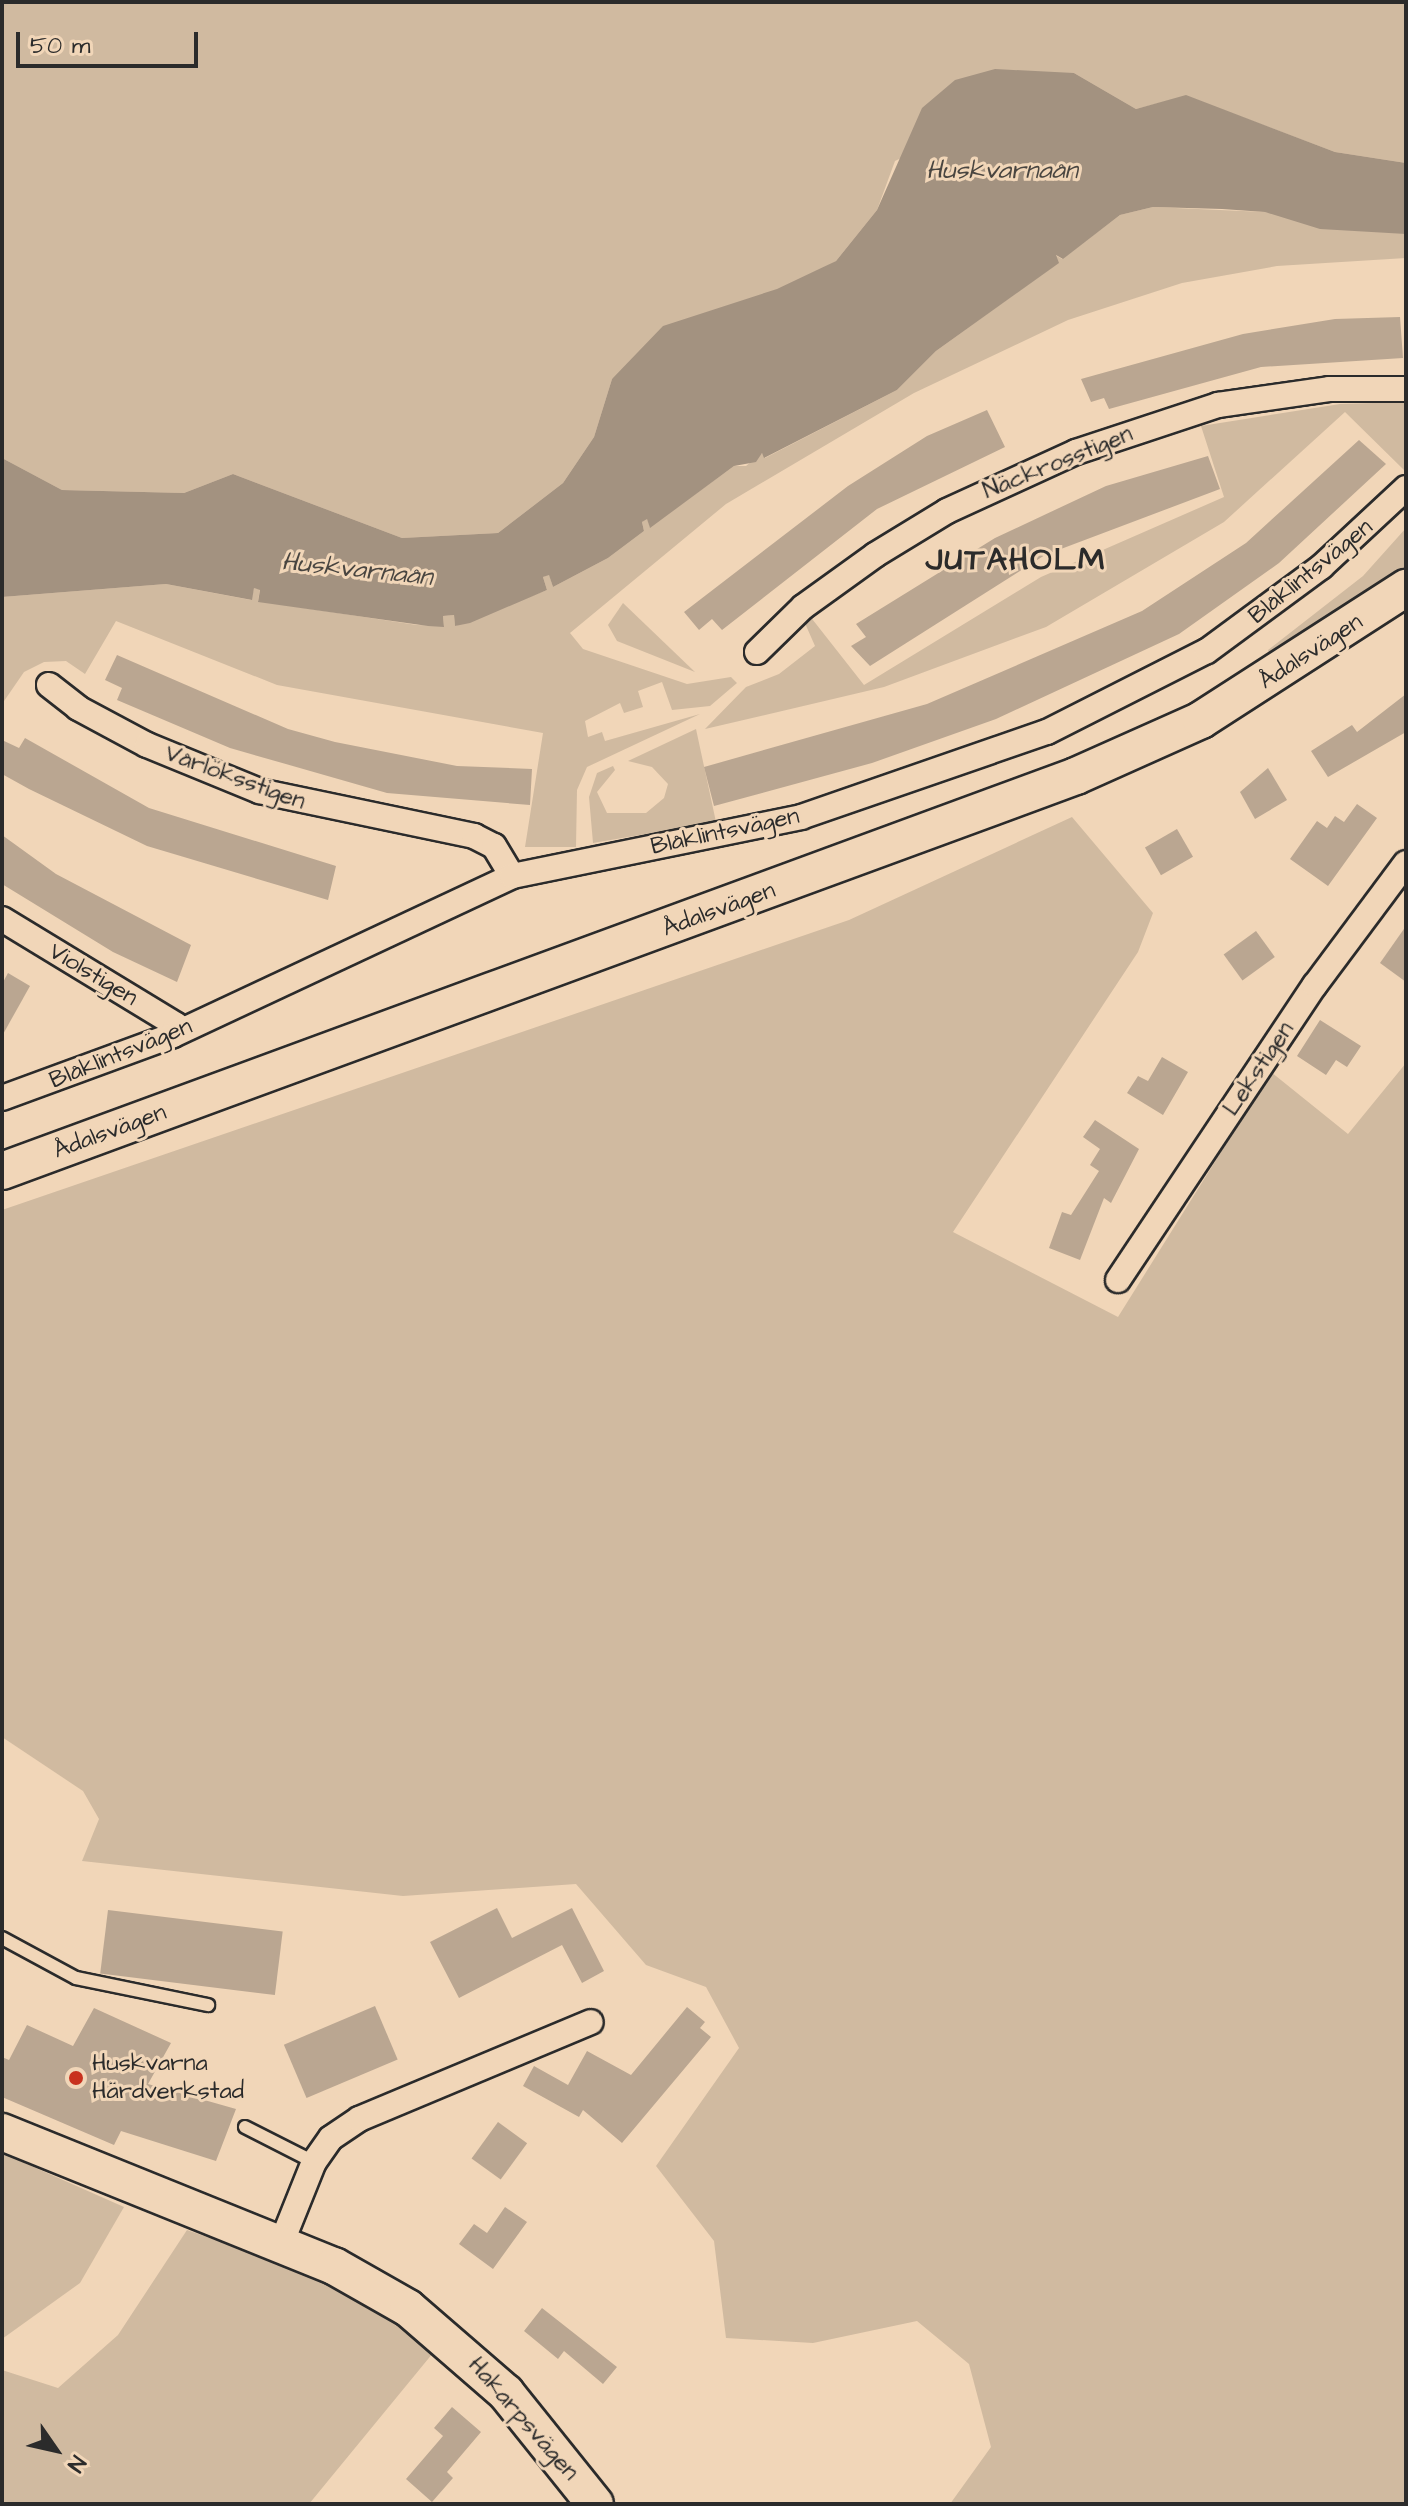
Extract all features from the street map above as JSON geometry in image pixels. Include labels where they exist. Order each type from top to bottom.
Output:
[{"type":"main road","name":"Ådalsvägen","points":[[2,1171],[986,813],[1148,747],[1244,696],[1406,588]]},
{"type":"main road","name":"Hakarpsvägen","points":[[2,2132],[334,2266],[440,2331],[516,2404],[595,2504]]},
{"type":"street","name":"Näckrosstigen","points":[[757,652],[803,607],[875,555],[947,511],[1076,452],[1218,405],[1329,389],[1406,389]]},
{"type":"street","name":"Blåklintsvägen","points":[[2,1098],[173,1035],[512,876],[772,825],[904,786],[1047,732],[1126,697],[1241,628],[1321,567],[1406,488]]},
{"type":"street","name":"Vårlöksstigen","points":[[49,685],[78,708],[147,745],[259,791],[474,836],[494,846],[512,876]]},
{"type":"street","name":"Lekstigen","points":[[1118,1280],[1315,985],[1406,863]]},
{"type":"street","name":"Violstigen","points":[[2,919],[176,1025],[173,1035]]},
{"type":"street","points":[[281,2244],[314,2162],[331,2138],[359,2119],[591,2022]]},
{"type":"lane","points":[[2,1938],[76,1978],[208,2005]]},
{"type":"lane","points":[[245,2127],[314,2162]]},
{"type":"shaded area","points":[[2,2],[1406,2],[1406,163],[1335,152],[1186,96],[1136,109],[1074,73],[895,161],[877,210],[836,261],[612,379],[594,437],[563,483],[498,533],[402,538],[233,474],[184,493],[62,490],[2,458]]},
{"type":"shaded area","points":[[1153,207],[1265,212],[1406,232],[1406,258],[1277,266],[1182,283],[1068,320],[914,393],[726,504],[570,633],[583,649],[687,684],[731,677],[737,683],[710,706],[672,710],[662,682],[638,691],[643,707],[624,713],[620,703],[585,721],[588,737],[602,732],[605,741],[700,714],[587,767],[577,790],[576,847],[525,847],[543,733],[277,685],[116,621],[85,674],[66,661],[44,662],[24,672],[2,704],[2,597],[166,584],[251,600],[254,588],[260,589],[258,601],[417,625],[444,626],[443,616],[454,615],[455,626],[547,590],[543,577],[549,574],[553,587],[608,558],[644,531],[642,522],[647,518],[650,527],[734,466],[746,466],[762,453],[765,458],[897,390],[936,351],[1058,263],[1055,255],[1062,259],[1120,215]]},
{"type":"shaded area","points":[[1406,402],[1404,470],[1345,412],[1224,522],[1046,627],[884,687],[705,729],[746,687],[779,674],[815,646],[804,621],[809,615],[864,685],[1041,577],[1224,497],[1201,426],[1340,404]]},
{"type":"shaded area","points":[[1406,528],[1406,570],[1271,659],[1268,650],[1363,576]]},
{"type":"shaded area","points":[[623,603],[695,672],[617,641],[608,625]]},
{"type":"shaded area","points":[[696,729],[716,822],[593,843],[589,797],[597,773],[613,766],[615,770],[597,792],[607,813],[646,813],[664,798],[668,784],[652,767],[628,761]]},
{"type":"shaded area","points":[[1072,817],[1153,913],[1138,952],[953,1232],[1118,1317],[1271,1072],[1348,1134],[1406,1063],[1406,2504],[950,2504],[991,2447],[969,2364],[917,2321],[813,2343],[726,2338],[714,2241],[656,2166],[739,2048],[706,1987],[646,1965],[576,1884],[403,1896],[82,1861],[99,1819],[83,1791],[2,1737],[2,1210],[849,920]]},
{"type":"shaded area","points":[[2,2153],[124,2207],[80,2283],[2,2339]]},
{"type":"shaded area","points":[[187,2230],[319,2276],[386,2312],[433,2353],[309,2504],[2,2504],[2,2370],[58,2388],[118,2335]]},
{"type":"water","name":"Huskvarnaån","points":[[995,69],[1074,73],[1136,109],[1186,95],[1335,152],[1406,163],[1406,234],[1320,229],[1265,212],[1222,209],[1153,207],[1120,215],[1063,259],[1056,255],[1059,263],[936,351],[897,390],[764,458],[762,453],[756,462],[734,466],[650,528],[647,519],[642,522],[644,531],[608,558],[553,587],[549,575],[543,577],[547,590],[470,623],[455,626],[454,615],[443,616],[444,627],[428,626],[258,602],[260,590],[254,588],[252,600],[166,584],[2,597],[2,458],[62,490],[184,493],[233,474],[402,538],[498,533],[563,483],[594,437],[612,379],[663,326],[777,289],[836,261],[877,210],[922,108],[955,80]]},
{"type":"building","points":[[1400,317],[1403,358],[1261,367],[1109,409],[1104,398],[1091,402],[1081,379],[1243,334],[1335,319]]},
{"type":"building","points":[[987,410],[1005,447],[877,509],[722,630],[712,619],[699,630],[684,612],[848,486],[927,436]]},
{"type":"building","points":[[1359,440],[1386,464],[1279,563],[1179,634],[996,719],[872,763],[714,806],[704,767],[927,704],[1142,611],[1246,543]]},
{"type":"building","points":[[1208,456],[1220,489],[1045,555],[870,666],[851,646],[866,637],[856,624],[995,538],[1106,486]]},
{"type":"building","points":[[117,655],[288,729],[335,742],[457,766],[532,769],[530,805],[387,793],[230,748],[117,700],[122,688],[105,680]]},
{"type":"building","points":[[1406,694],[1406,732],[1328,777],[1311,751],[1352,725],[1357,732]]},
{"type":"building","points":[[25,738],[149,808],[336,866],[328,900],[147,846],[29,789],[2,774],[2,740],[19,748]]},
{"type":"building","points":[[1268,768],[1287,800],[1255,819],[1240,792]]},
{"type":"building","points":[[1357,804],[1377,818],[1328,886],[1290,859],[1317,821],[1327,828],[1335,816],[1344,822]]},
{"type":"building","points":[[1177,829],[1193,857],[1161,875],[1145,848]]},
{"type":"building","points":[[2,835],[56,874],[191,945],[177,982],[113,952],[2,884]]},
{"type":"building","points":[[1406,926],[1406,982],[1380,963]]},
{"type":"building","points":[[1256,931],[1275,957],[1242,980],[1224,955]]},
{"type":"building","points":[[8,973],[30,986],[2,1036],[2,984]]},
{"type":"building","points":[[1320,1020],[1361,1046],[1347,1067],[1336,1060],[1326,1075],[1297,1056]]},
{"type":"building","points":[[1162,1057],[1188,1072],[1163,1115],[1127,1093],[1138,1076],[1148,1081]]},
{"type":"building","points":[[1095,1120],[1139,1149],[1111,1203],[1104,1198],[1080,1260],[1049,1248],[1062,1212],[1071,1215],[1099,1171],[1090,1165],[1100,1149],[1083,1137]]},
{"type":"building","points":[[497,1908],[512,1938],[572,1908],[604,1971],[582,1983],[562,1945],[459,1998],[430,1942]]},
{"type":"building","points":[[108,1910],[283,1931],[275,1995],[100,1974]]},
{"type":"building","points":[[375,2006],[398,2059],[307,2098],[284,2045]]},
{"type":"building","points":[[687,2007],[705,2022],[700,2028],[711,2037],[622,2143],[583,2110],[579,2117],[523,2086],[534,2066],[568,2085],[587,2051],[631,2075]]},
{"type":"building","name":"Huskvarna Härdverkstad","points":[[94,2008],[171,2043],[148,2084],[236,2109],[216,2161],[121,2131],[114,2145],[2,2097],[2,2057],[9,2060],[27,2025],[73,2046]]},
{"type":"building","points":[[498,2122],[527,2143],[501,2180],[472,2158]]},
{"type":"building","points":[[505,2207],[527,2222],[493,2269],[459,2244],[474,2224],[487,2233]]},
{"type":"building","points":[[542,2308],[617,2367],[603,2384],[564,2351],[558,2359],[524,2331]]},
{"type":"building","points":[[452,2407],[481,2432],[447,2472],[453,2478],[432,2502],[406,2479],[443,2436],[434,2428]]},
{"type":"place","name":"Huskvarna Härdverkstad","points":[[76,2078]]},
{"type":"district","name":"JUTAHOLM","points":[[1016,560]]}]
